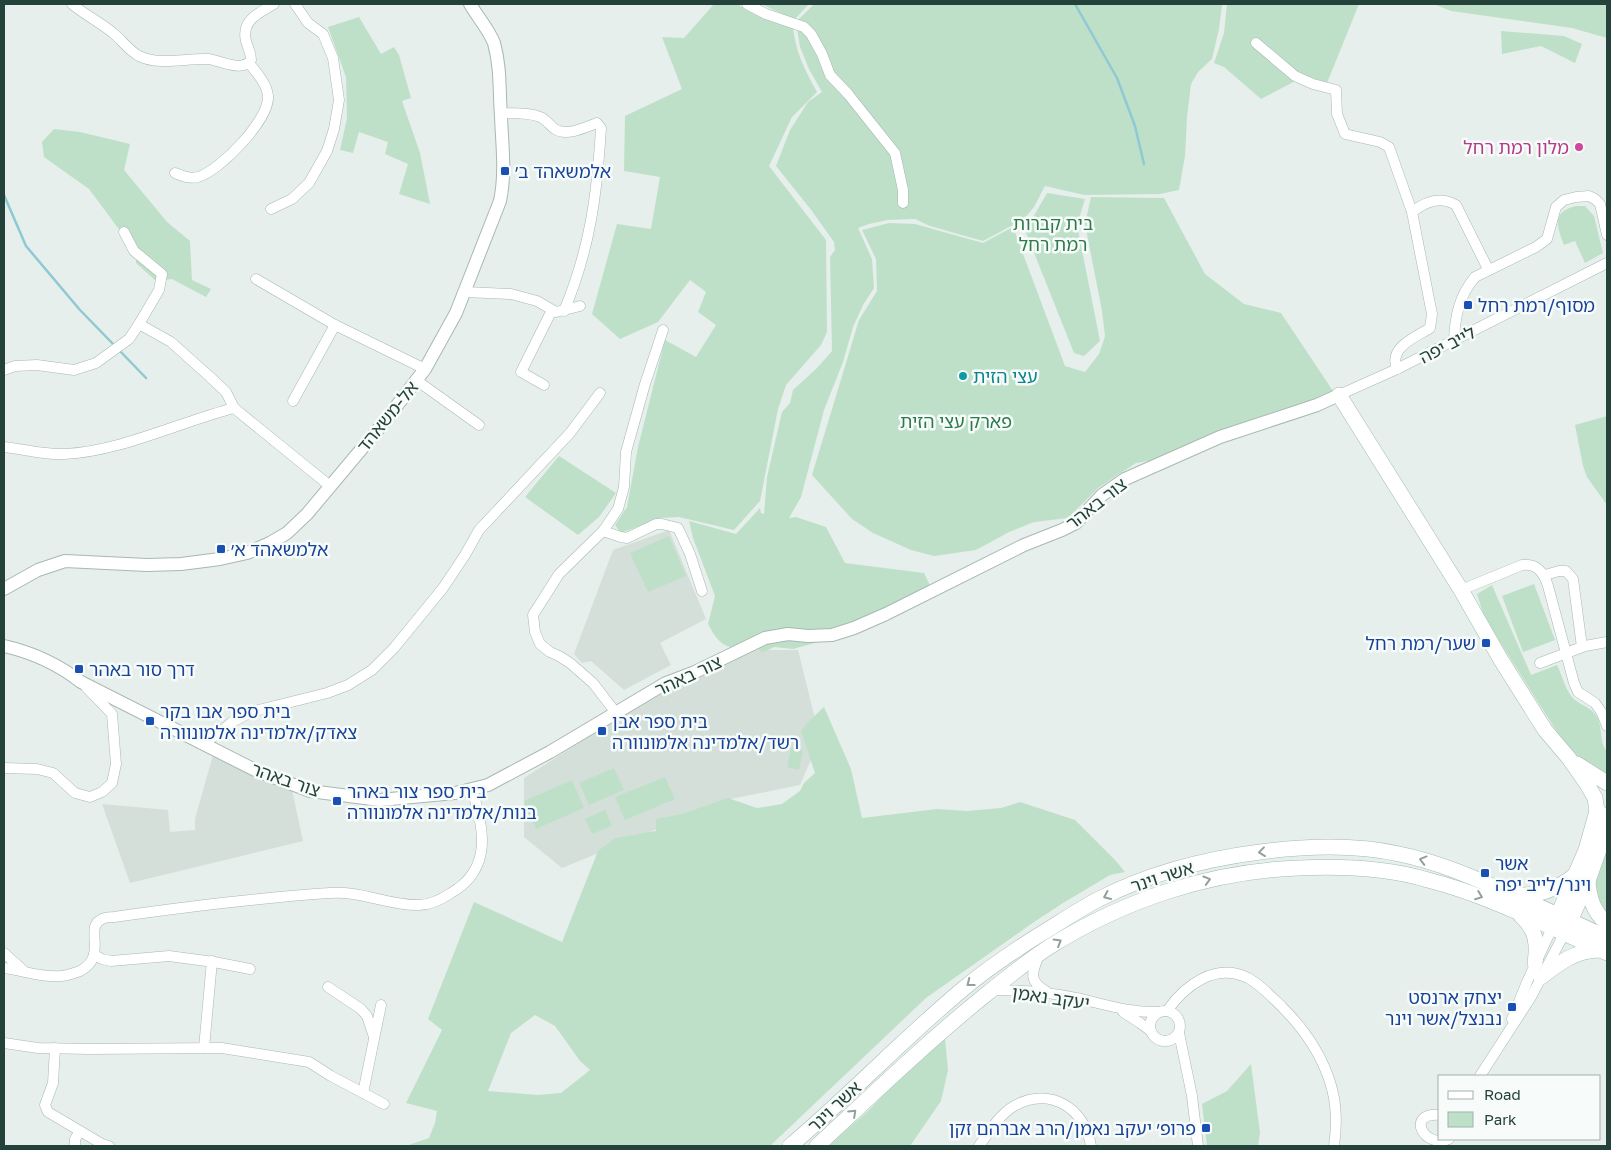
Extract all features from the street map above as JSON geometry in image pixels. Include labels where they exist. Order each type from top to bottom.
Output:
[{"type":"main road","points":[[1339,395],[1461,590],[1501,660],[1545,730],[1580,773],[1600,809]]},
{"type":"main road","points":[[1568,757],[1607,784],[1599,790],[1600,809],[1592,832],[1582,877],[1595,911],[1607,925]]},
{"type":"main road","points":[[1607,827],[1561,924],[1588,922],[1607,925]]},
{"type":"main road","name":"אשר וינר","points":[[790,1146],[931,1016],[1005,957],[1100,899],[1161,875],[1190,866],[1246,854],[1309,848],[1364,849],[1398,853],[1430,862],[1511,894],[1561,924],[1605,947]]},
{"type":"main road","name":"אשר וינר","points":[[817,1146],[902,1067],[992,990],[1040,953],[1098,920],[1160,894],[1212,878],[1250,871],[1317,867],[1394,872],[1464,890],[1518,913],[1561,924]]},
{"type":"main road","points":[[1511,894],[1524,895],[1544,892],[1582,877]]},
{"type":"main road","points":[[1518,913],[1528,922],[1534,932],[1537,949],[1536,963]]},
{"type":"main road","points":[[1541,977],[1571,957],[1605,947]]},
{"type":"street","points":[[72,4],[116,34],[129,49],[152,61],[209,59],[236,66],[249,63]]},
{"type":"street","points":[[175,173],[185,177],[198,177],[213,169],[234,152],[260,120],[267,106],[268,97],[266,88],[249,63],[251,54],[244,34],[248,21],[274,4]]},
{"type":"street","points":[[271,209],[292,199],[309,183],[327,151],[334,129],[339,100],[333,58],[323,34],[308,24],[295,4]]},
{"type":"street","name":"אל-משאהד","points":[[4,589],[38,570],[65,561],[147,565],[181,564],[220,560],[247,553],[270,543],[287,533],[307,514],[385,421],[425,369],[456,313],[500,201],[504,163],[500,113],[501,76],[493,42],[470,4]]},
{"type":"street","points":[[747,4],[766,14],[804,27],[811,34],[822,54],[830,75],[848,94],[895,153],[903,190],[903,202]]},
{"type":"street","points":[[1256,43],[1295,76],[1313,84],[1336,90],[1337,114],[1345,134],[1389,146],[1412,212],[1432,314],[1430,328],[1404,344],[1396,353],[1394,363],[1397,369]]},
{"type":"street","points":[[500,113],[531,114],[542,117],[554,129],[560,131],[570,132],[598,123],[601,128],[597,184],[587,245],[574,287],[564,311]]},
{"type":"street","points":[[1454,340],[1455,324],[1461,298],[1467,286],[1475,277],[1488,269],[1536,247],[1547,238],[1556,207],[1564,200],[1576,196],[1589,196],[1595,199],[1600,204],[1607,235]]},
{"type":"street","points":[[1412,212],[1423,203],[1435,200],[1447,200],[1456,205],[1488,269]]},
{"type":"street","points":[[4,370],[15,366],[37,365],[74,370],[96,363],[129,339],[159,290],[162,274],[134,251],[124,232]]},
{"type":"street","name":"לייב יפה","points":[[1339,395],[1397,369],[1607,263]]},
{"type":"street","points":[[256,279],[335,325],[425,369]]},
{"type":"street","points":[[464,292],[511,294],[537,300],[556,312],[580,306]]},
{"type":"street","points":[[544,385],[521,372],[552,310]]},
{"type":"street","points":[[139,324],[170,342],[226,392],[234,408],[330,486]]},
{"type":"street","points":[[293,401],[335,325]]},
{"type":"street","points":[[616,713],[593,683],[570,663],[540,644],[533,615],[559,574],[603,531],[618,509],[624,486],[626,452],[644,384],[663,330]]},
{"type":"street","points":[[416,380],[478,425]]},
{"type":"street","points":[[202,744],[232,722],[251,712],[327,693],[348,684],[372,670],[394,648],[443,588],[465,556],[479,530],[570,433],[600,393]]},
{"type":"street","name":"צור באהר","points":[[4,646],[19,649],[45,660],[81,682],[202,744],[257,771],[310,792],[380,800],[454,793],[488,784],[512,773],[666,683],[695,672],[765,638],[788,634],[808,636],[832,635],[886,614],[1024,545],[1076,523],[1102,495],[1125,479],[1220,437],[1317,405],[1339,395]]},
{"type":"street","points":[[4,447],[46,454],[81,453],[122,443],[206,415],[234,408]]},
{"type":"street","points":[[603,531],[627,538],[656,524],[678,528],[690,554],[702,591]]},
{"type":"street","points":[[1461,590],[1522,565],[1534,566],[1545,575],[1570,671],[1578,692],[1595,704],[1602,713],[1607,726]]},
{"type":"street","points":[[1545,575],[1566,571],[1573,579],[1582,647]]},
{"type":"street","points":[[1540,663],[1582,647],[1607,642]]},
{"type":"street","points":[[4,768],[37,769],[53,773],[75,793],[90,797],[102,792],[112,783],[116,764],[112,714],[81,682]]},
{"type":"street","points":[[4,968],[49,976],[63,976],[87,967],[94,955],[95,926],[101,919],[332,893],[372,897],[420,906],[440,900],[457,890],[470,878],[479,864],[482,846],[481,820],[472,789]]},
{"type":"street","points":[[1506,1036],[1536,963],[1561,924]]},
{"type":"street","points":[[1481,1075],[1522,1013],[1541,977],[1561,924]]},
{"type":"street","points":[[4,952],[23,970]]},
{"type":"street","points":[[1040,953],[1034,966],[1033,978],[1037,985],[1052,994]]},
{"type":"street","points":[[94,955],[111,961],[168,956],[250,969]]},
{"type":"street","points":[[204,1048],[212,962]]},
{"type":"street","points":[[1186,1070],[1174,1049],[1164,1041],[1156,1038],[1150,1031],[1152,1018],[1163,1011],[1198,979],[1218,973],[1239,974],[1260,986],[1286,1011],[1313,1046],[1325,1067],[1336,1114],[1334,1146]]},
{"type":"street","points":[[328,987],[361,1009],[367,1016],[374,1039]]},
{"type":"street","points":[[1188,987],[1182,1000],[1179,1033],[1196,1117],[1198,1146]]},
{"type":"street","name":"יעקב נאמן","points":[[992,990],[1052,994],[1132,1011],[1163,1011]]},
{"type":"street","points":[[363,1093],[381,1004]]},
{"type":"street","name":"יעקב נאמן","points":[[1111,1007],[1130,1016],[1150,1031]]},
{"type":"street","points":[[1163,1011],[1171,1012],[1179,1018]]},
{"type":"street","points":[[1164,1041],[1173,1039],[1179,1033]]},
{"type":"street","points":[[4,1043],[38,1048],[134,1050],[222,1048],[309,1062],[384,1104]]},
{"type":"street","points":[[55,1048],[53,1083],[45,1105],[48,1112],[102,1144],[110,1146]]},
{"type":"street","points":[[979,1146],[998,1120],[1013,1106],[1029,1099],[1044,1098],[1059,1101],[1072,1109],[1082,1120],[1089,1134],[1091,1146]]},
{"type":"street","points":[[1438,1115],[1430,1116],[1423,1122],[1420,1130],[1424,1143],[1438,1146]]},
{"type":"street","points":[[75,1146],[75,1139],[80,1131]]},
{"type":"shaded area","points":[[669,530],[706,619],[660,643],[671,665],[624,690],[591,661],[582,663],[574,654],[613,550]]},
{"type":"shaded area","points":[[748,650],[798,650],[820,739],[800,785],[731,799],[562,868],[524,837],[524,778],[654,695]]},
{"type":"shaded area","points":[[213,755],[292,790],[303,841],[130,883],[102,804],[168,810],[170,832],[195,830],[195,819]]},
{"type":"green space","points":[[714,4],[737,4],[754,14],[793,28],[796,45],[802,61],[817,92],[792,117],[769,166],[826,240],[827,332],[821,345],[786,385],[778,409],[760,501],[734,530],[679,517],[660,518],[621,533],[615,525],[627,507],[638,447],[665,340],[696,357],[716,325],[698,312],[706,292],[690,280],[658,322],[620,339],[592,314],[617,224],[651,229],[660,177],[624,171],[625,116],[682,89],[662,37],[684,38]]},
{"type":"green space","points":[[762,4],[809,4],[794,20]]},
{"type":"green space","points":[[814,4],[1222,4],[1219,29],[1212,59],[1198,72],[1191,84],[1185,156],[1179,190],[1160,194],[1084,195],[1045,186],[1034,207],[1024,219],[983,241],[930,226],[915,219],[888,220],[858,228],[872,259],[874,288],[863,305],[853,327],[843,362],[824,410],[801,497],[789,518],[796,517],[826,527],[845,563],[924,573],[934,594],[840,636],[793,649],[774,647],[762,653],[753,644],[737,648],[725,645],[720,642],[708,624],[715,596],[693,538],[689,521],[736,534],[760,508],[761,513],[764,514],[767,477],[782,412],[790,403],[793,390],[832,351],[830,257],[835,250],[834,242],[776,166],[790,130],[808,102],[822,92],[809,69],[800,47],[796,22]]},
{"type":"green space","points":[[1227,4],[1359,4],[1327,83],[1305,76],[1261,99],[1224,67],[1214,63],[1224,33]]},
{"type":"green space","points":[[1434,4],[1607,4],[1607,38],[1572,28],[1451,11]]},
{"type":"green space","points":[[359,17],[381,54],[394,47],[399,55],[411,98],[402,101],[420,153],[430,204],[399,194],[408,164],[385,154],[388,142],[359,132],[353,153],[340,150],[347,118],[346,77],[328,27]]},
{"type":"green space","points":[[1501,31],[1564,36],[1582,44],[1575,63],[1541,46],[1502,54]]},
{"type":"green space","points":[[54,129],[80,132],[130,144],[124,170],[167,222],[190,241],[192,280],[211,289],[206,297],[172,279],[156,281],[136,263],[136,252],[89,189],[44,157],[42,142]]},
{"type":"green space","name":"בית קברות רמת רחל","points":[[1047,193],[1085,199],[1077,225],[1100,341],[1084,356],[1074,353],[1023,225],[1031,221]]},
{"type":"green space","name":"פארק עצי הזית","points":[[1091,197],[1164,198],[1205,274],[1244,304],[1281,313],[1335,394],[1171,457],[1136,463],[1098,488],[1068,518],[1034,522],[1009,532],[976,550],[934,556],[911,550],[873,533],[852,519],[812,475],[859,320],[877,291],[876,259],[862,230],[889,223],[915,224],[983,243],[1013,227],[1065,366],[1085,372],[1099,354],[1105,336],[1085,224]]},
{"type":"green space","points":[[1576,206],[1585,206],[1594,216],[1603,253],[1585,263],[1575,241],[1564,245],[1558,226],[1559,216]]},
{"type":"green space","points":[[1607,416],[1607,505],[1587,477],[1575,425]]},
{"type":"green space","points":[[559,456],[616,493],[599,517],[578,535],[525,497]]},
{"type":"green space","points":[[669,536],[686,576],[648,592],[630,553]]},
{"type":"green space","points":[[1534,584],[1555,640],[1523,652],[1502,596]]},
{"type":"green space","points":[[1492,585],[1531,675],[1557,665],[1572,697],[1590,709],[1597,717],[1603,744],[1607,751],[1607,775],[1582,762],[1566,746],[1498,639],[1483,613],[1477,594]]},
{"type":"green space","points":[[824,707],[851,769],[862,818],[937,809],[967,811],[1001,808],[1020,802],[1075,820],[1125,872],[1110,875],[1063,903],[926,998],[770,1146],[406,1146],[429,1138],[435,1123],[437,1111],[406,1103],[442,1030],[428,1019],[474,902],[562,942],[598,851],[615,838],[656,831],[656,819],[682,814],[728,798],[757,808],[782,804],[800,791],[804,783],[815,773],[801,731]],"holes":[[[535,1015],[555,1026],[580,1061],[590,1070],[561,1093],[538,1095],[488,1091],[511,1033]]]},
{"type":"green space","points":[[791,748],[803,750],[799,770],[787,767]]},
{"type":"green space","points":[[614,768],[624,790],[589,805],[579,783]]},
{"type":"green space","points":[[665,777],[675,799],[625,820],[615,797]]},
{"type":"green space","points":[[572,780],[584,808],[536,829],[524,801]]},
{"type":"green space","points":[[605,810],[612,826],[592,834],[585,819]]},
{"type":"green space","points":[[1607,843],[1607,918],[1593,887]]},
{"type":"green space","points":[[945,1039],[948,1070],[941,1101],[910,1146],[827,1146],[867,1112],[896,1082]]},
{"type":"green space","points":[[1251,1064],[1260,1133],[1258,1146],[1207,1146],[1202,1104],[1227,1091]]},
{"type":"waterway","points":[[1075,4],[1117,78],[1135,126],[1144,164]]},
{"type":"waterway","points":[[4,195],[26,246],[80,310],[115,346]]},
{"type":"waterway","points":[[119,350],[146,378]]},
{"type":"place","name":"מלון רמת רחל","points":[[1579,147]]},
{"type":"place","name":"אלמשאהד ב׳","points":[[505,171]]},
{"type":"place","name":"מסוף/רמת רחל","points":[[1468,305]]},
{"type":"place","name":"עצי הזית","points":[[963,376]]},
{"type":"place","name":"אלמשאהד א׳","points":[[221,549]]},
{"type":"place","name":"שער/רמת רחל","points":[[1486,643]]},
{"type":"place","name":"דרך סור באהר","points":[[79,669]]},
{"type":"place","name":"בית ספר אבו בקר צאדק/אלמדינה אלמונוורה","points":[[150,721]]},
{"type":"place","name":"בית ספר אבן רשד/אלמדינה אלמונוורה","points":[[602,731]]},
{"type":"place","name":"בית ספר צור באהר בנות/אלמדינה אלמונוורה","points":[[337,801]]},
{"type":"place","name":"אשר וינר/לייב יפה","points":[[1485,873]]},
{"type":"place","name":"יצחק ארנסט נבנצל/אשר וינר","points":[[1512,1007]]},
{"type":"place","name":"פרופ׳ יעקב נאמן/הרב אברהם זקן","points":[[1206,1128]]}]
